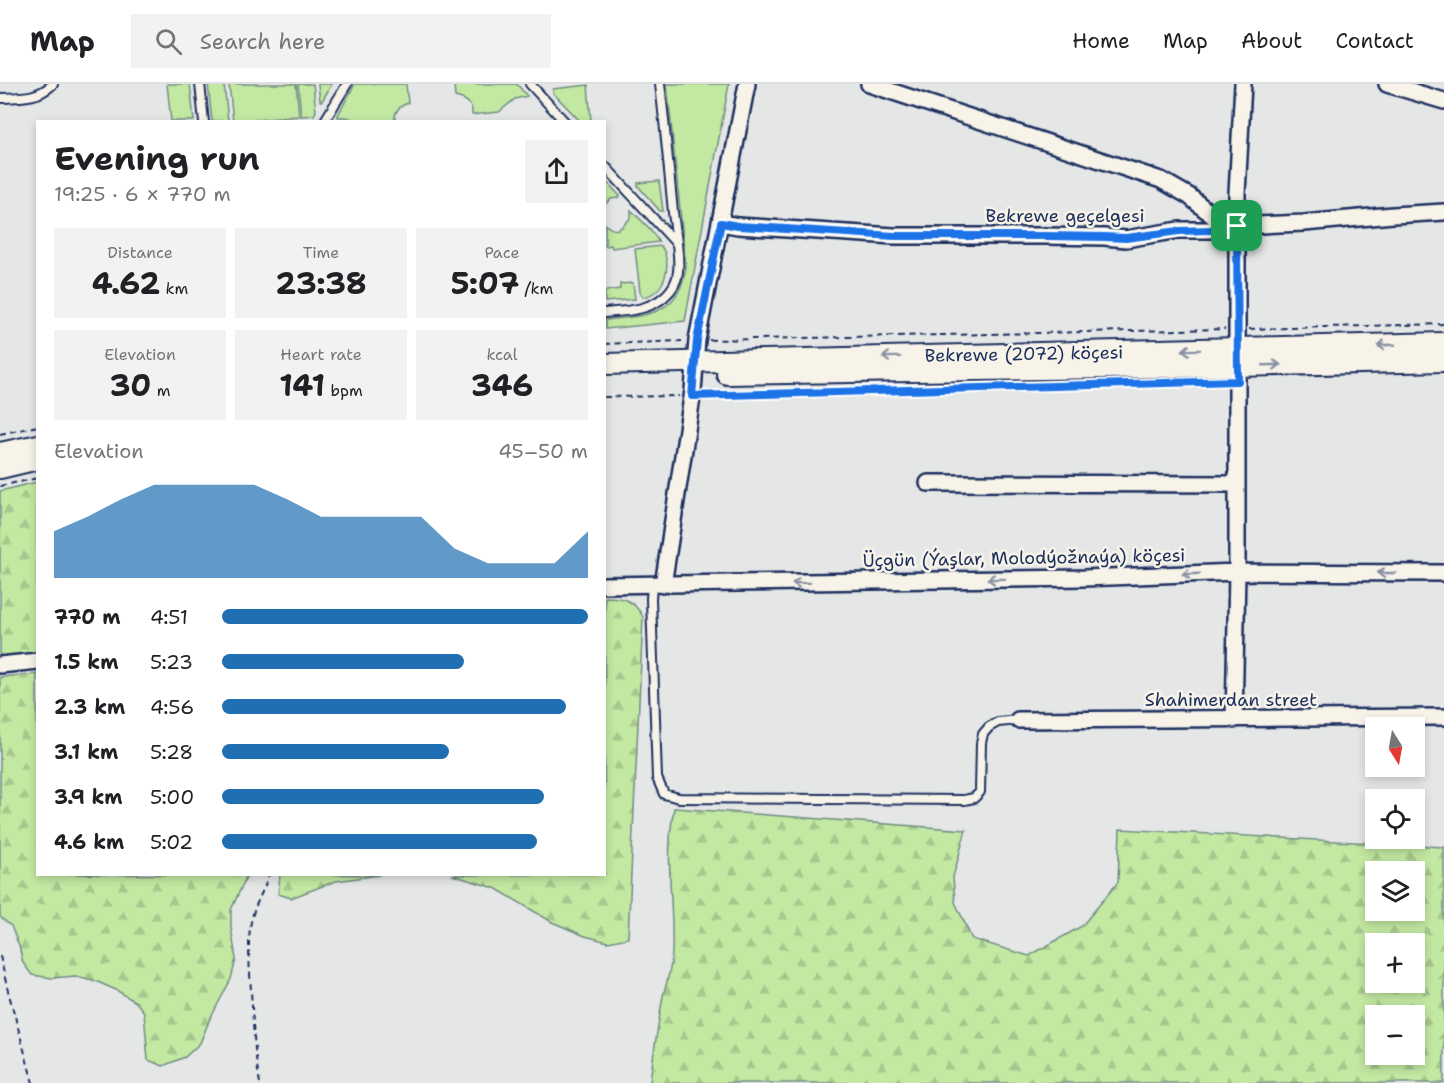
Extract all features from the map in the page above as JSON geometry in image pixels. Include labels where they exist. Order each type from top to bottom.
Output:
[{"type":"main road","name":"Bekrewe (2072) köçesi","points":[[1238,358],[1444,343]]},
{"type":"main road","name":"Bekrewe (2072) köçesi","points":[[606,364],[695,368],[1238,358],[1444,360]]},
{"type":"main road","name":"Bekrewe (2072) köçesi","points":[[606,377],[695,368]]},
{"type":"main road","points":[[0,453],[36,445]]},
{"type":"main road","points":[[0,468],[36,459]]},
{"type":"street","points":[[658,585],[692,396],[697,340],[747,84]]},
{"type":"street","points":[[868,84],[1161,180],[1189,196],[1213,216],[1237,226]]},
{"type":"street","points":[[1234,720],[1237,572],[1237,193],[1243,84]]},
{"type":"street","points":[[1387,84],[1414,88],[1444,101]]},
{"type":"street","name":"Bekrewe geçelgesi","points":[[721,223],[894,236],[1126,238],[1237,226],[1444,212]]},
{"type":"street","points":[[928,483],[1237,484]]},
{"type":"street","name":"Üçgün (Ýaşlar, Molodýožnaýa) köçesi","points":[[606,585],[1084,578],[1237,572],[1444,573]]},
{"type":"street","points":[[0,665],[36,661]]},
{"type":"street","name":"Shahimerdan street","points":[[1018,720],[1444,717]]},
{"type":"lane","points":[[0,98],[35,96],[46,91],[53,84]]},
{"type":"lane","points":[[200,84],[204,120]]},
{"type":"lane","points":[[325,120],[347,84]]},
{"type":"lane","points":[[530,84],[563,120]]},
{"type":"lane","points":[[606,313],[642,309],[655,303],[666,296],[673,287],[678,271],[660,84]]},
{"type":"lane","points":[[606,167],[676,243]]},
{"type":"lane","points":[[658,585],[651,599],[657,778],[664,794],[670,797],[964,800],[974,798],[980,792],[983,734],[998,722],[1018,720]]},
{"type":"path","points":[[606,344],[1444,324]]},
{"type":"path","points":[[606,397],[1095,385]]},
{"type":"path","points":[[0,434],[36,426]]},
{"type":"path","points":[[0,486],[36,478]]},
{"type":"path","points":[[260,1083],[252,1000],[250,933],[254,914],[268,876]]},
{"type":"path","points":[[0,956],[33,1083]]},
{"type":"green space","points":[[167,84],[190,84],[194,120],[171,120]]},
{"type":"green space","points":[[208,84],[224,84],[228,120],[212,120]]},
{"type":"green space","points":[[229,84],[296,84],[299,116],[233,120]]},
{"type":"green space","points":[[298,84],[313,84],[316,111],[314,115],[301,116]]},
{"type":"green space","points":[[318,84],[332,84],[322,101],[320,101]]},
{"type":"green space","points":[[355,84],[406,84],[408,103],[398,110],[395,120],[354,120],[338,117]]},
{"type":"green space","points":[[454,84],[517,84],[527,96],[515,99],[499,112],[472,115],[468,103],[455,97]]},
{"type":"green space","points":[[667,84],[729,84],[685,321],[606,329],[606,320],[646,314],[668,304],[682,283],[686,267]]},
{"type":"green space","points":[[588,85],[591,120],[579,120],[553,93],[553,89]]},
{"type":"green space","points":[[606,181],[620,196],[606,203]]},
{"type":"green space","points":[[659,181],[663,211],[660,211],[638,186],[638,183]]},
{"type":"green space","points":[[631,210],[651,230],[659,242],[612,248],[611,245],[606,246],[606,225],[616,230],[631,217]]},
{"type":"green space","points":[[661,246],[665,253],[667,269],[665,276],[657,290],[643,297],[640,292],[635,249]]},
{"type":"green space","points":[[633,283],[635,299],[606,302],[606,291],[620,289],[620,284]]},
{"type":"green space","points":[[36,482],[36,656],[0,660],[0,491]]},
{"type":"green space","points":[[606,597],[632,603],[643,617],[628,938],[608,942],[585,936],[552,922],[495,888],[455,876],[606,876]]},
{"type":"green space","points":[[36,674],[36,876],[247,876],[231,910],[236,959],[231,979],[200,1043],[185,1057],[163,1066],[148,1060],[144,1012],[136,1002],[116,990],[93,980],[75,976],[52,978],[32,975],[23,963],[11,926],[0,917],[0,677]]},
{"type":"green space","points":[[674,808],[966,830],[953,877],[955,902],[972,939],[1029,956],[1082,926],[1118,882],[1120,829],[1365,843],[1365,849],[1444,847],[1444,1083],[650,1083],[663,996],[672,957],[670,844]]},
{"type":"green space","points":[[280,876],[373,876],[336,881],[291,898],[278,894]]},
{"type":"route","points":[[721,223],[894,236],[1126,238],[1237,226],[1238,381],[692,396],[697,340],[721,223]]}]
